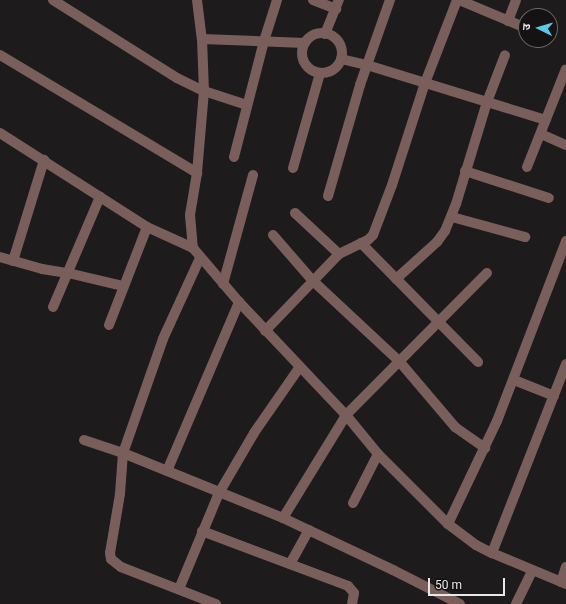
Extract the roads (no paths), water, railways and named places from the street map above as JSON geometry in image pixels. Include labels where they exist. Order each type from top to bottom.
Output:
[{"type":"street","points":[[52,0],[176,78],[204,91],[247,105]]},
{"type":"street","points":[[197,0],[202,39],[204,91],[197,172],[190,214],[190,230],[193,248],[238,302],[346,416],[378,454],[448,524],[476,545],[532,571],[564,583],[566,567]]},
{"type":"street","points":[[234,157],[264,41],[277,0]]},
{"type":"street","points":[[313,0],[337,4],[325,34]]},
{"type":"street","points":[[328,196],[346,129],[390,0]]},
{"type":"street","points":[[265,331],[312,280],[339,254],[373,235],[425,83],[458,0],[518,24]]},
{"type":"street","points":[[508,20],[516,0]]},
{"type":"street","points":[[317,34],[332,36],[338,41],[341,48],[341,59],[334,69],[327,73],[312,71],[306,66],[303,58],[302,51],[305,43],[317,34]]},
{"type":"street","points":[[202,39],[305,43]]},
{"type":"street","points":[[396,279],[437,242],[452,217],[487,102],[505,54]]},
{"type":"street","points":[[0,55],[197,172]]},
{"type":"street","points":[[341,59],[367,65],[546,120]]},
{"type":"street","points":[[527,167],[542,134],[546,120],[563,90],[566,70]]},
{"type":"street","points":[[293,168],[320,73]]},
{"type":"street","points":[[0,133],[147,227],[193,248]]},
{"type":"street","points":[[542,134],[566,145]]},
{"type":"street","points":[[13,261],[44,160]]},
{"type":"street","points":[[465,171],[549,198]]},
{"type":"street","points":[[223,284],[254,174]]},
{"type":"street","points":[[53,307],[100,197]]},
{"type":"street","points":[[295,213],[339,254]]},
{"type":"street","points":[[452,217],[525,237]]},
{"type":"street","points":[[109,325],[147,227]]},
{"type":"street","points":[[272,235],[312,280],[399,361],[455,427],[485,448]]},
{"type":"street","points":[[448,524],[485,448],[562,265],[566,241]]},
{"type":"street","points":[[361,243],[478,362]]},
{"type":"street","points":[[0,257],[42,269],[68,273],[123,286]]},
{"type":"street","points":[[200,258],[163,339],[122,453],[120,494],[110,547],[111,559],[121,568],[216,604]]},
{"type":"street","points":[[283,518],[346,416],[487,273]]},
{"type":"street","points":[[166,471],[238,302]]},
{"type":"street","points":[[492,553],[566,364]]},
{"type":"street","points":[[179,589],[219,493],[254,433],[299,368]]},
{"type":"street","points":[[514,380],[554,396]]},
{"type":"street","points":[[84,440],[122,453],[283,518],[309,530],[442,600],[460,604]]},
{"type":"street","points":[[353,503],[378,454]]},
{"type":"street","points":[[290,564],[309,530]]},
{"type":"street","points":[[202,531],[348,586],[354,593],[352,604]]},
{"type":"street","points":[[516,604],[532,571]]}]
